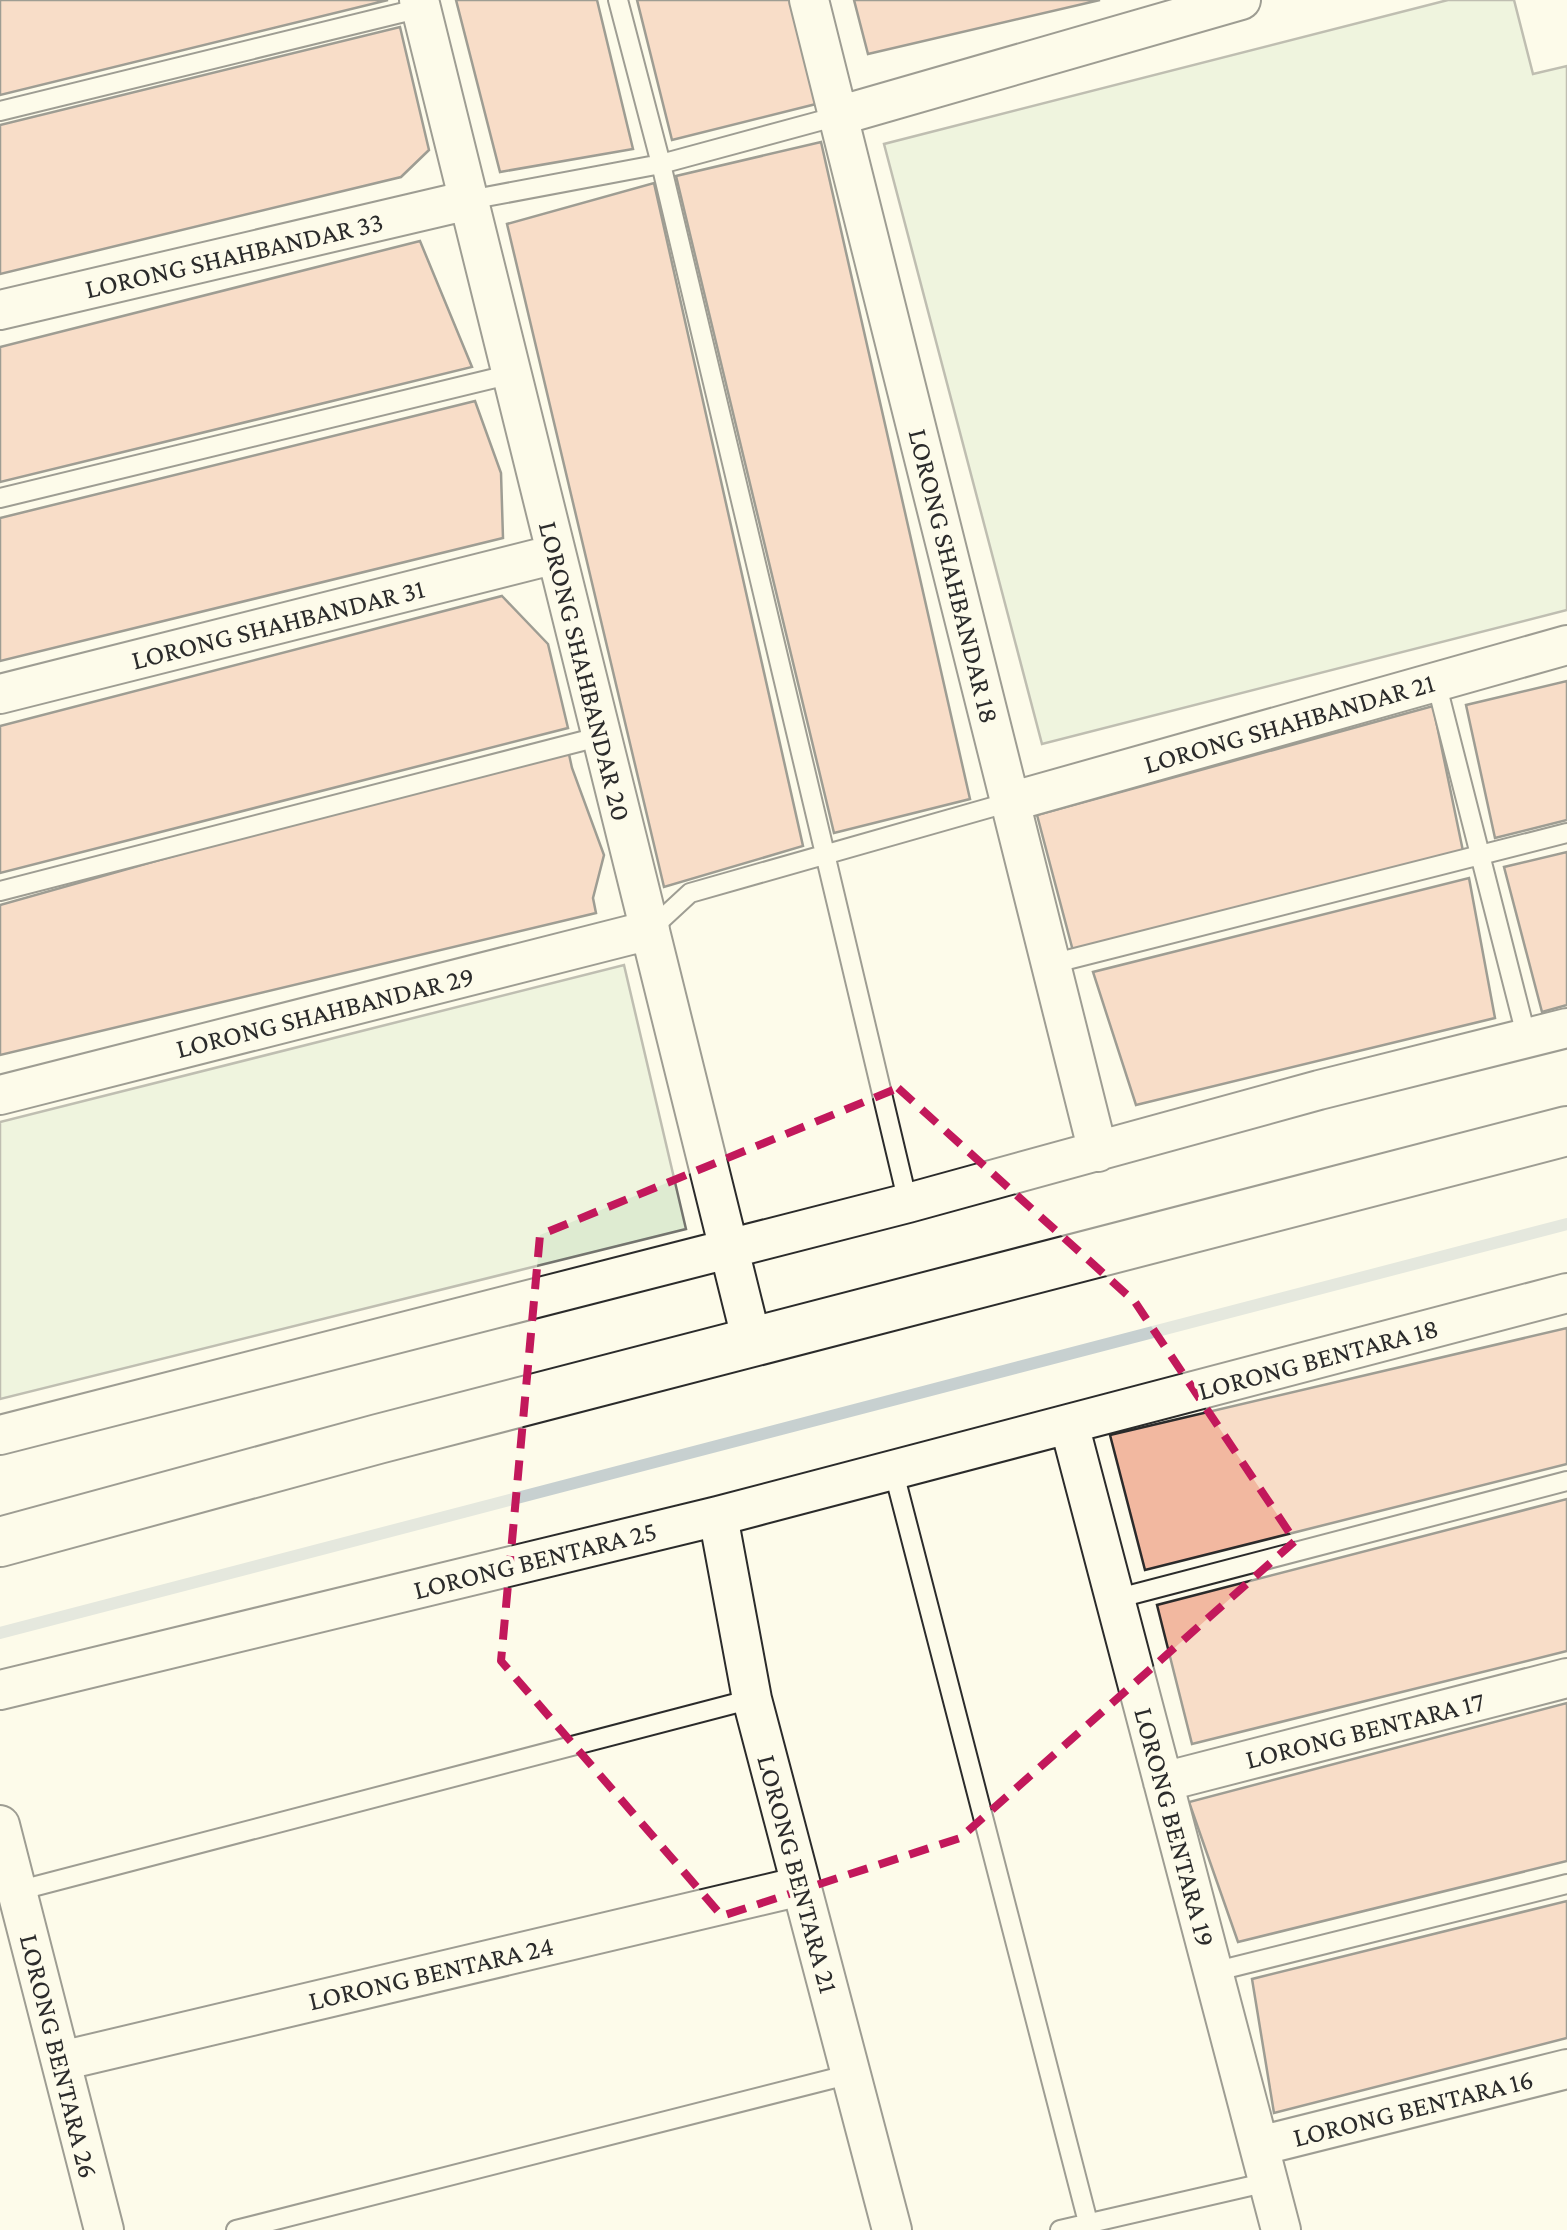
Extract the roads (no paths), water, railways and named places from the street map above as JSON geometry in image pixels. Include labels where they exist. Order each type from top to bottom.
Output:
[{"type":"street","name":"LORONG SHAHBANDAR 18","points":[[809,0],[1098,1152]]},
{"type":"street","points":[[838,116],[1241,0]]},
{"type":"street","name":"LORONG SHAHBANDAR 20","points":[[420,4],[752,1342]]},
{"type":"street","name":"LORONG SHAHBANDAR 33","points":[[0,310],[468,200]]},
{"type":"street","name":"LORONG SHAHBANDAR 31","points":[[0,694],[556,554]]},
{"type":"street","name":"LORONG SHAHBANDAR 21","points":[[1010,802],[1567,645]]},
{"type":"street","name":"LORONG SHAHBANDAR 29","points":[[0,1095],[650,930]]},
{"type":"street","points":[[0,1435],[908,1203],[1319,1090],[1567,1028]]},
{"type":"street","points":[[0,1542],[1567,1131]]},
{"type":"street","name":"LORONG BENTARA 18","points":[[1069,1424],[1567,1294]]},
{"type":"street","name":"LORONG BENTARA 25","points":[[0,1690],[718,1516],[1069,1424]]},
{"type":"street","name":"LORONG BENTARA 19","points":[[1069,1424],[1281,2230]]},
{"type":"street","name":"LORONG BENTARA 21","points":[[718,1516],[752,1699],[892,2230]]},
{"type":"street","name":"LORONG BENTARA 17","points":[[1163,1782],[1567,1678]]},
{"type":"street","name":"LORONG BENTARA 26","points":[[0,1825],[104,2230]]},
{"type":"street","name":"LORONG BENTARA 24","points":[[60,2061],[802,1886]]},
{"type":"street","name":"LORONG BENTARA 16","points":[[1264,2164],[1567,2069]]},
{"type":"lane","points":[[618,0],[661,164],[908,1203]]},
{"type":"lane","points":[[0,111],[420,4]]},
{"type":"lane","points":[[468,200],[661,164],[838,116]]},
{"type":"lane","points":[[0,498],[512,374]]},
{"type":"lane","points":[[1436,682],[1527,1039]]},
{"type":"lane","points":[[0,891],[602,736]]},
{"type":"lane","points":[[650,930],[690,892],[1010,802]]},
{"type":"lane","points":[[1051,964],[1567,833]]},
{"type":"lane","points":[[893,1470],[1089,2227]]},
{"type":"lane","points":[[1115,1599],[1567,1481]]},
{"type":"lane","points":[[17,1891],[752,1699]]},
{"type":"lane","points":[[1213,1972],[1567,1884]]},
{"type":"lane","points":[[236,2230],[851,2074]]},
{"type":"lane","points":[[1060,2230],[1089,2227],[1264,2164]]},
{"type":"waterway","points":[[0,1633],[1567,1224]]}]
